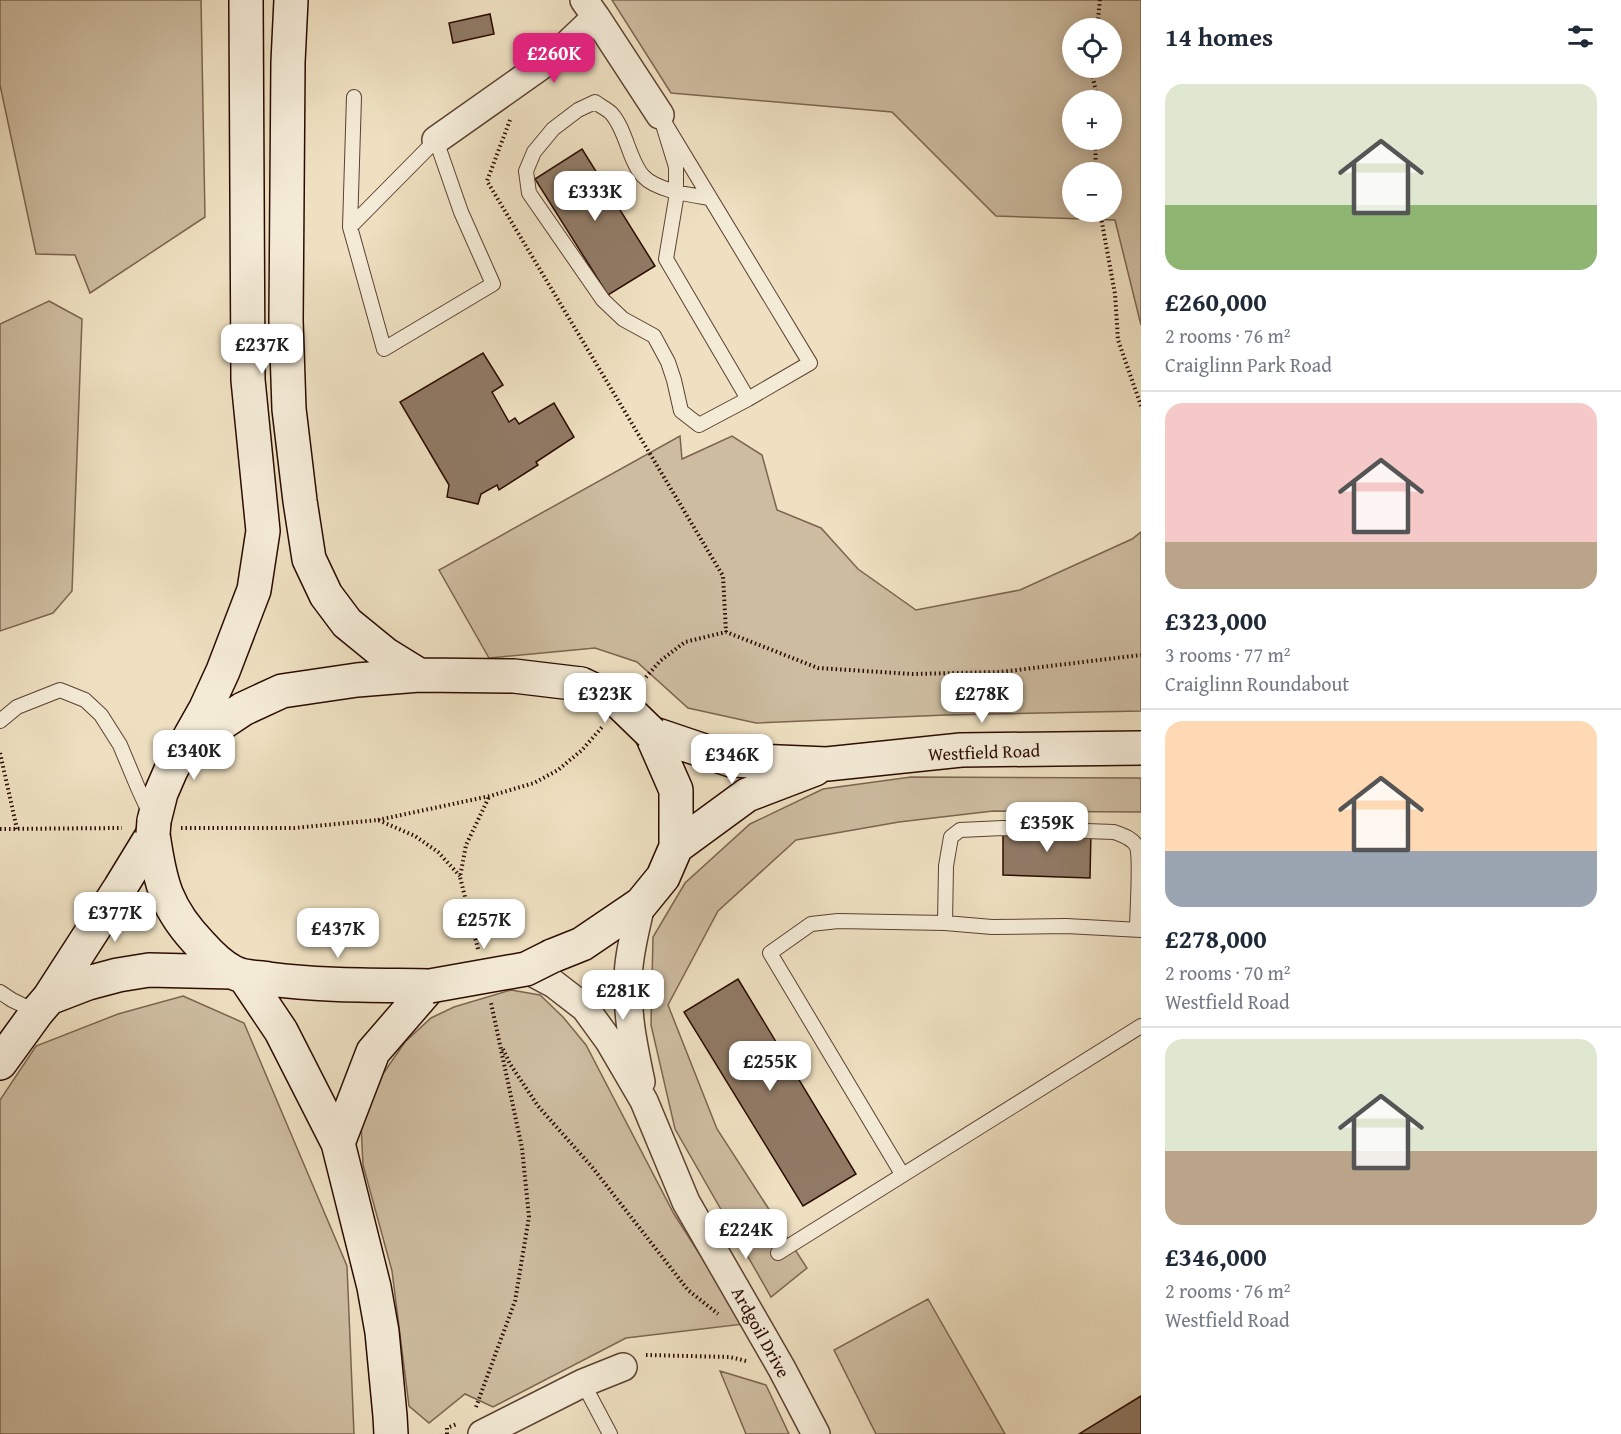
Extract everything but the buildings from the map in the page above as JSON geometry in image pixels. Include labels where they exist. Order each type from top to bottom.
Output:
[{"type":"main road","points":[[0,1063],[43,1005],[120,888],[151,828],[171,770],[206,708],[254,590],[263,531],[248,380],[246,0]]},
{"type":"main road","points":[[291,0],[288,62],[286,320],[289,409],[309,559],[326,595],[347,623],[385,654],[419,675]]},
{"type":"main road","points":[[43,1005],[88,983],[149,970],[238,974],[326,984],[430,986],[544,970],[642,904],[663,877],[676,846],[676,790],[651,733],[618,701],[581,684],[514,676],[419,675],[357,680],[282,691],[243,709],[184,748]]},
{"type":"main road","name":"Westfield Road","points":[[651,733],[731,760],[827,764],[961,750],[1141,748]]},
{"type":"main road","name":"Westfield Road","points":[[676,846],[747,795],[827,764]]},
{"type":"main road","points":[[151,828],[166,896],[176,916],[210,954],[238,974],[281,1031],[338,1143],[374,1287],[382,1332],[391,1434]]},
{"type":"main road","points":[[338,1143],[373,1052],[430,986]]},
{"type":"street","points":[[436,140],[555,56],[590,9],[660,115]]},
{"type":"street","name":"Ardgoil Drive","points":[[642,904],[632,947],[628,979],[631,1032],[644,1101]]},
{"type":"street","name":"Ardgoil Drive","points":[[544,970],[585,1008],[609,1041],[644,1101],[686,1202],[782,1369],[816,1434]]},
{"type":"street","points":[[473,1428],[623,1367]]},
{"type":"lane","points":[[350,227],[436,140],[461,212],[493,284],[384,349],[350,227],[354,97]]},
{"type":"lane","points":[[660,115],[810,363],[699,425],[681,411],[668,362],[654,336],[622,319],[603,300],[529,193],[526,171],[534,152],[553,129],[578,110],[595,102],[611,112],[644,177],[676,192],[710,198]]},
{"type":"lane","points":[[660,115],[676,167],[676,199],[666,259],[748,399]]},
{"type":"lane","points":[[0,721],[17,707],[60,690],[85,700],[101,715],[120,745],[151,828]]},
{"type":"lane","points":[[902,1174],[771,953],[811,924],[838,921],[945,923],[992,927],[1066,926],[1139,929],[1137,847],[1129,838],[1114,832],[1003,828],[960,830],[951,837],[946,866],[945,923]]},
{"type":"lane","points":[[0,992],[12,1000],[43,1005]]},
{"type":"lane","points":[[778,1253],[1141,1026]]},
{"type":"lane","points":[[583,1383],[610,1434]]},
{"type":"path","points":[[1098,18],[1101,0]]},
{"type":"path","points":[[511,117],[487,181],[723,576],[726,632]]},
{"type":"path","points":[[1102,222],[1115,294],[1118,340],[1141,406]]},
{"type":"path","points":[[637,688],[660,662],[685,642],[726,632],[818,668],[912,674],[1000,672],[1141,655]]},
{"type":"path","points":[[0,829],[294,828],[378,820],[490,796],[534,783],[558,770],[582,750],[606,723]]},
{"type":"path","points":[[0,753],[17,829]]},
{"type":"path","points":[[378,820],[415,836],[438,852],[460,877],[465,845],[490,796]]},
{"type":"path","points":[[476,1408],[515,1301],[530,1217],[522,1148],[500,1042],[510,1064],[538,1106],[592,1167],[688,1290],[726,1320]]},
{"type":"path","points":[[623,1367],[636,1355],[730,1357],[782,1369]]},
{"type":"path","points":[[447,1434],[447,1428],[473,1428]]},
{"type":"shaded area","points":[[0,0],[201,0],[205,217],[90,293],[75,255],[36,254],[0,85]]},
{"type":"shaded area","points":[[612,0],[1141,0],[1141,325],[1115,222],[1122,222],[1122,162],[1062,162],[1062,218],[996,216],[892,112],[671,93]]},
{"type":"shaded area","points":[[49,301],[82,319],[72,591],[53,613],[0,631],[0,324]]},
{"type":"shaded area","points":[[680,436],[682,459],[732,436],[762,455],[777,510],[821,528],[858,569],[916,610],[1020,590],[1132,539],[1141,532],[1141,711],[946,715],[756,723],[688,708],[637,662],[595,648],[489,658],[439,570]]},
{"type":"shaded area","points":[[911,777],[1141,778],[1141,812],[993,811],[899,822],[796,840],[718,911],[668,1005],[717,1129],[807,1268],[771,1297],[675,1129],[651,1025],[653,937],[685,883],[750,824],[823,789]]},
{"type":"shaded area","points":[[511,990],[540,995],[563,1017],[586,1045],[674,1214],[744,1324],[626,1338],[493,1407],[465,1394],[429,1423],[409,1406],[392,1271],[363,1165],[361,1124],[378,1081],[405,1042],[431,1018],[454,1007]]},
{"type":"shaded area","points":[[183,996],[244,1023],[347,1266],[354,1434],[0,1434],[0,1100],[36,1046],[118,1014]]},
{"type":"shaded area","points":[[928,1299],[1005,1434],[876,1434],[834,1350]]},
{"type":"shaded area","points":[[720,1371],[766,1385],[789,1434],[746,1434]]}]
